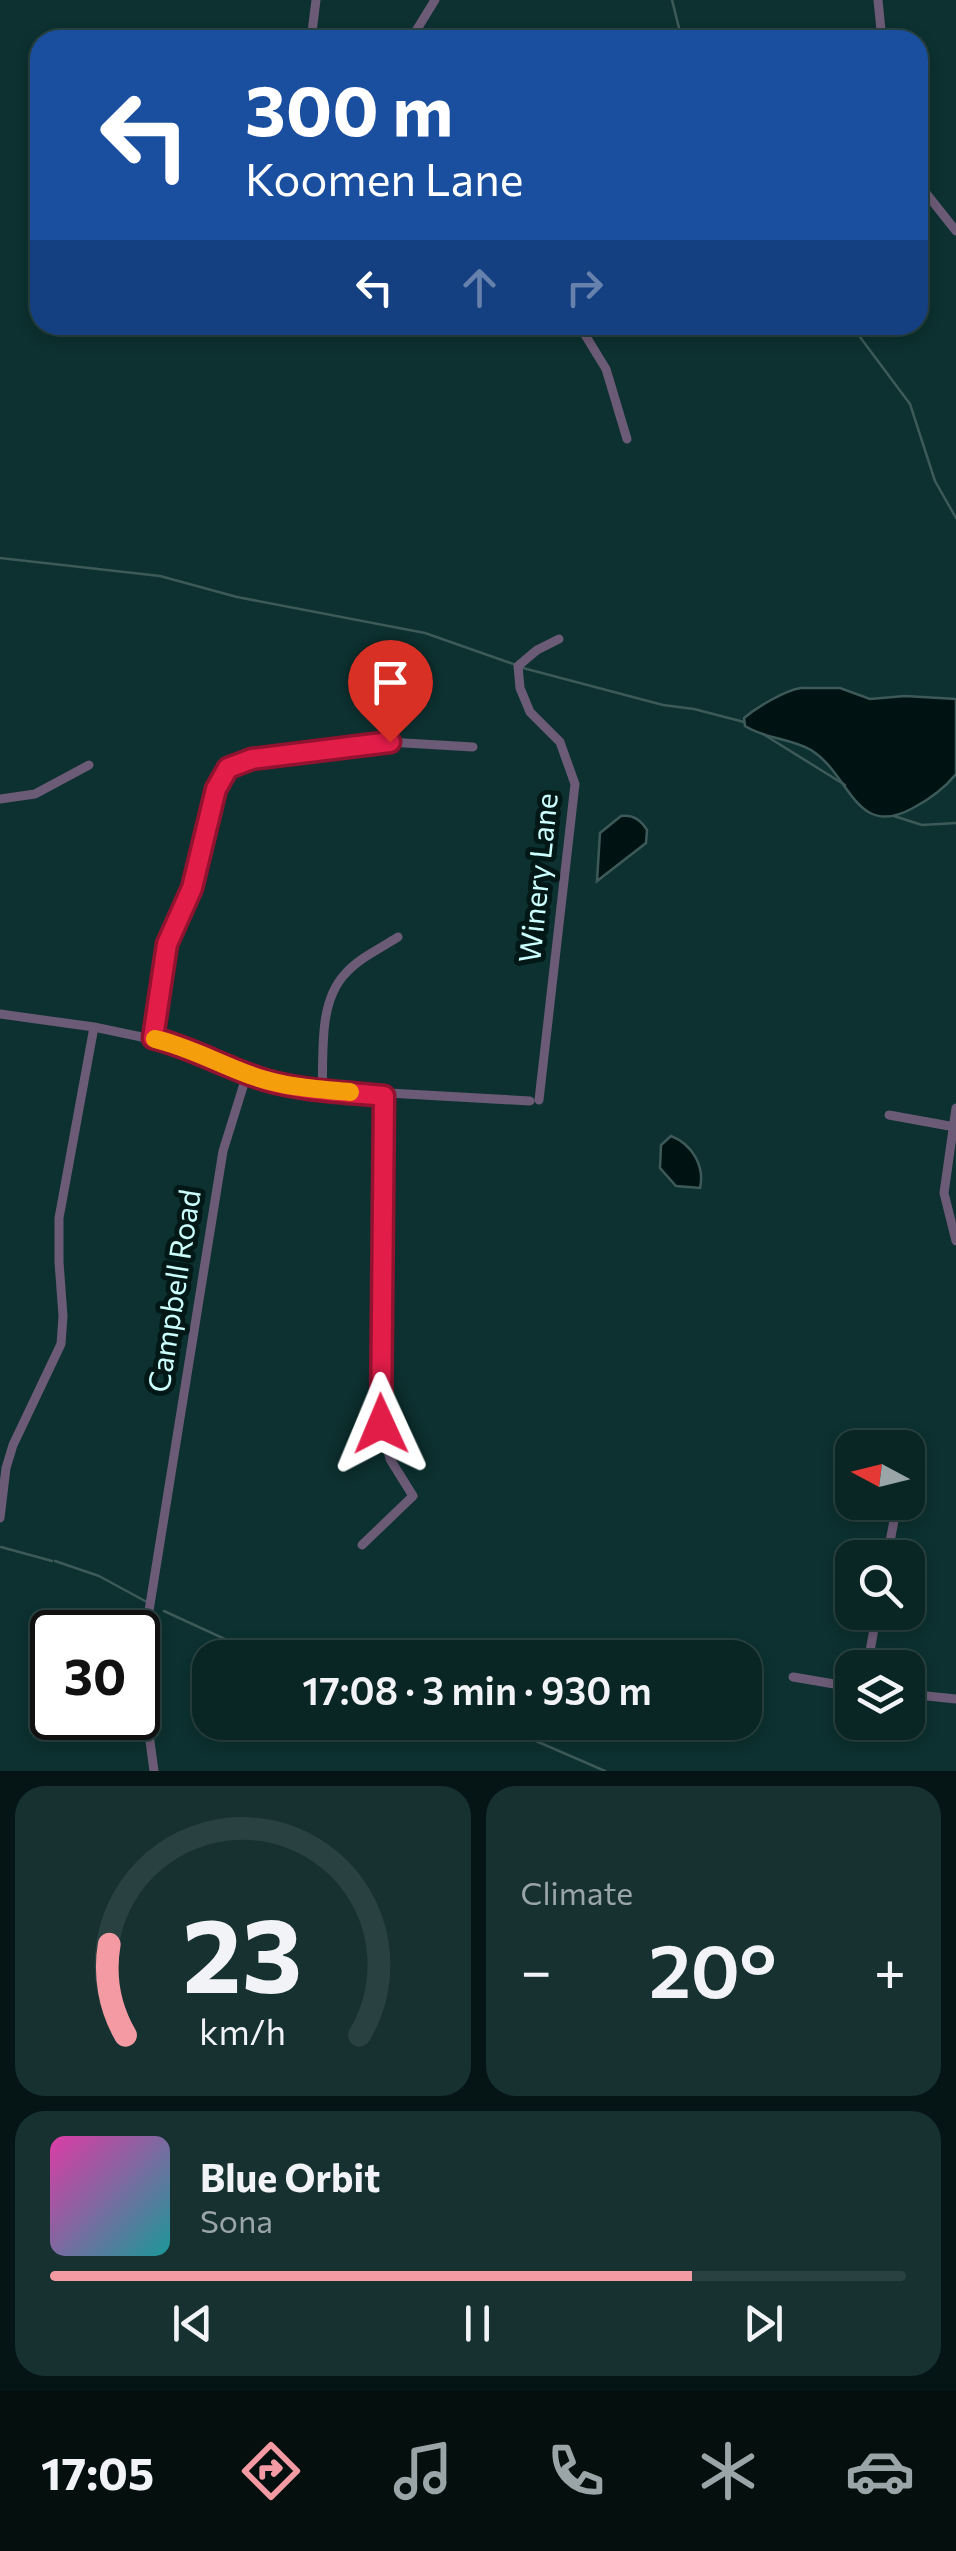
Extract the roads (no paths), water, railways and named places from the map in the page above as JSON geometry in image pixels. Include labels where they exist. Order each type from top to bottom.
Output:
[{"type":"street","points":[[312,30],[316,0]]},
{"type":"street","points":[[417,30],[435,0]]},
{"type":"street","points":[[878,0],[881,30]]},
{"type":"street","points":[[928,195],[956,230]]},
{"type":"street","points":[[586,335],[606,369],[627,439]]},
{"type":"street","name":"Winery Lane","points":[[384,1096],[534,1100],[575,784],[560,742],[530,712],[520,688],[518,666],[559,639]]},
{"type":"street","points":[[153,1038],[167,944],[192,888],[216,789],[228,768],[252,759],[388,742],[473,747]]},
{"type":"street","points":[[0,799],[47,790],[89,765]]},
{"type":"street","points":[[322,1090],[326,1020],[333,992],[354,965],[398,937]]},
{"type":"street","points":[[0,1014],[153,1038],[198,1051],[246,1074],[286,1086],[384,1096],[381,1424],[390,1459],[413,1496],[362,1545]]},
{"type":"street","points":[[0,1518],[13,1445],[60,1344],[64,1316],[58,1262],[60,1218],[94,1027]]},
{"type":"street","name":"Campbell Road","points":[[154,1771],[145,1704],[146,1634],[223,1151],[246,1074]]},
{"type":"street","points":[[956,1108],[944,1194],[956,1241]]},
{"type":"street","points":[[889,1115],[954,1127]]},
{"type":"street","points":[[793,1678],[835,1684]]},
{"type":"street","points":[[925,1695],[956,1698]]},
{"type":"waterway","points":[[672,0],[680,30]]},
{"type":"waterway","points":[[858,335],[910,404],[935,481],[956,518]]},
{"type":"waterway","points":[[0,558],[160,576],[237,597],[425,633],[516,665]]},
{"type":"waterway","points":[[523,668],[744,722]]},
{"type":"waterway","points":[[763,734],[845,785]]},
{"type":"waterway","points":[[894,816],[922,825],[956,823]]},
{"type":"waterway","points":[[1,1547],[52,1561]]},
{"type":"waterway","points":[[55,1561],[99,1576],[145,1601]]},
{"type":"waterway","points":[[164,1611],[227,1640]]},
{"type":"waterway","points":[[534,1740],[605,1771]]}]
